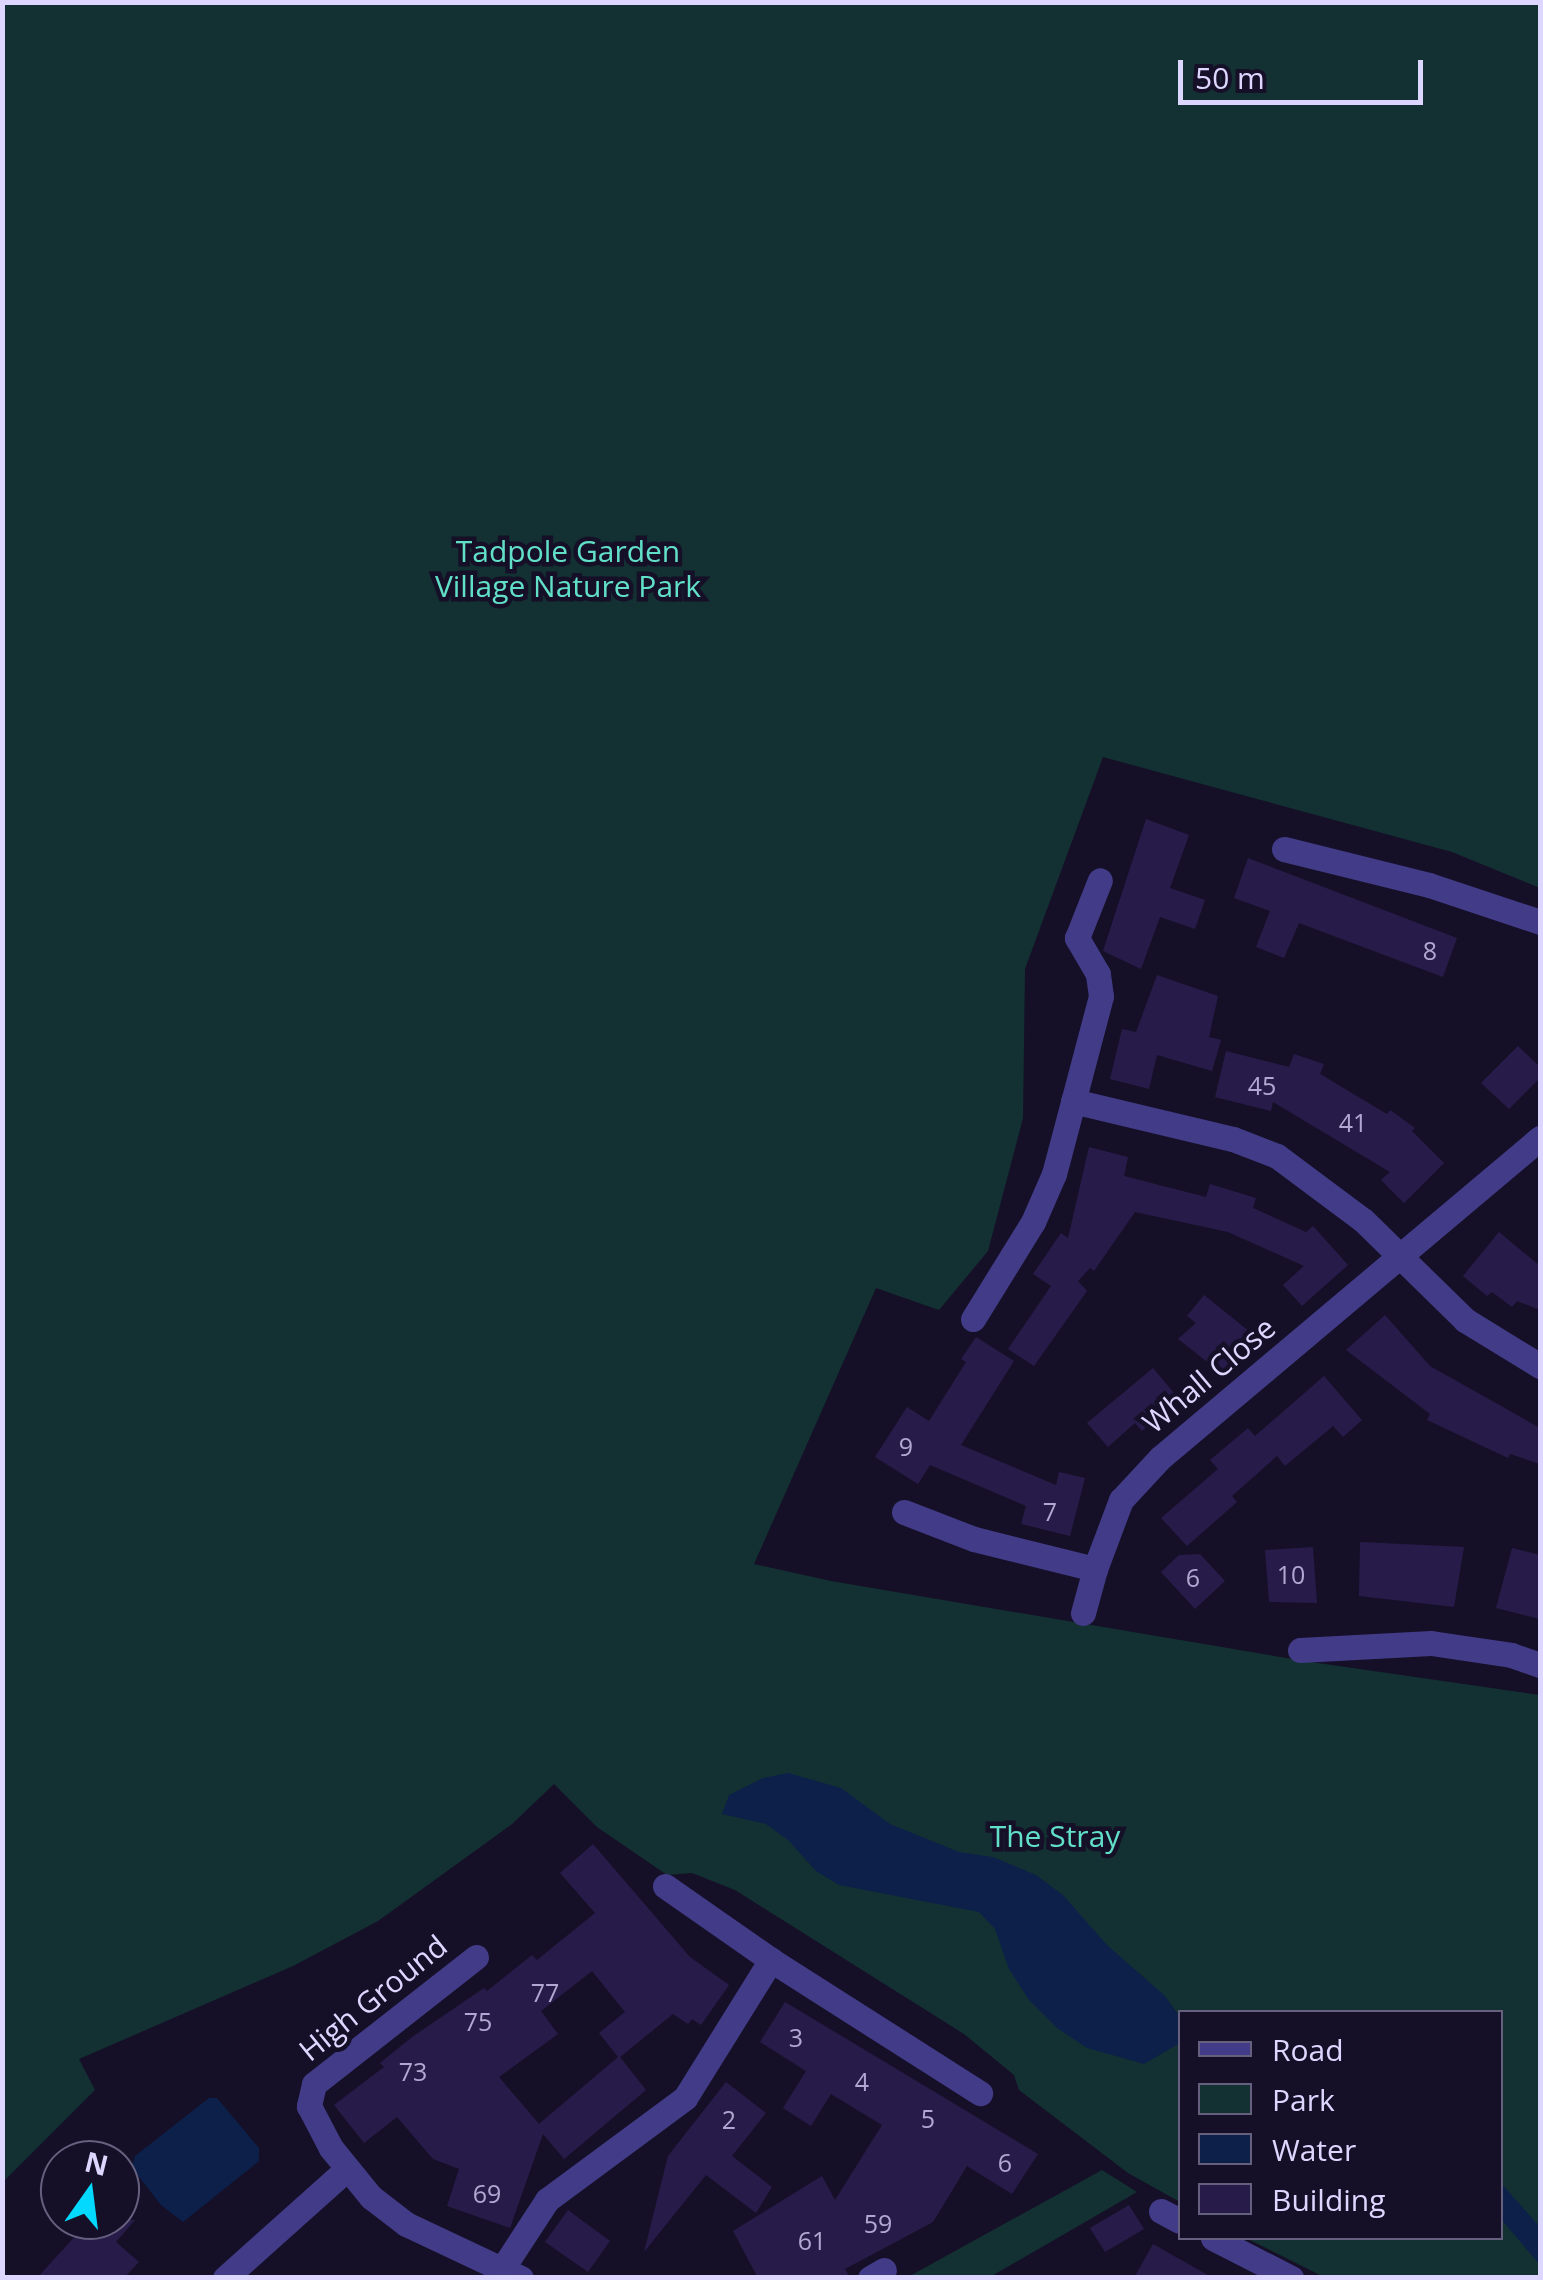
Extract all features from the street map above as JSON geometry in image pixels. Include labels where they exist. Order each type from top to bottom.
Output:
[{"type":"street","points":[[1284,850],[1429,885],[1540,922]]},
{"type":"street","points":[[973,1319],[1034,1222],[1054,1174],[1101,985],[1077,938],[1100,880]]},
{"type":"street","points":[[1073,1101],[1264,1150],[1346,1205],[1465,1320],[1540,1366]]},
{"type":"street","name":"Whall Close","points":[[1083,1613],[1108,1525],[1128,1489],[1196,1424],[1540,1138]]},
{"type":"street","points":[[904,1512],[974,1539],[1095,1569]]},
{"type":"street","points":[[1300,1650],[1431,1644],[1495,1652],[1540,1665]]},
{"type":"street","points":[[666,1886],[771,1960],[980,2093]]},
{"type":"street","name":"High Ground","points":[[476,1957],[314,2084],[309,2094],[311,2116],[346,2170],[406,2224],[512,2272]]},
{"type":"street","points":[[512,2272],[547,2200],[685,2098],[771,1960]]},
{"type":"street","points":[[226,2278],[346,2170]]},
{"type":"street","points":[[1217,2240],[1291,2278]]},
{"type":"green space","name":"Tadpole Garden Village Nature Park","points":[[3,3],[1540,3],[1540,888],[1452,852],[1103,757],[1025,969],[1023,1118],[988,1251],[939,1310],[876,1288],[754,1564],[831,1581],[1304,1661],[1540,1695],[1540,2277],[1324,2277],[1250,2240],[1503,2240],[1503,2010],[1178,2010],[1178,2201],[1128,2173],[1019,2090],[1014,2075],[964,2034],[735,1890],[692,1873],[667,1875],[597,1827],[554,1784],[512,1824],[378,1921],[293,1966],[79,2059],[95,2090],[45,2140],[40,2140],[40,2145],[3,2182]]},
{"type":"green space","points":[[1102,2170],[1137,2192],[990,2277],[908,2277]]},
{"type":"water","points":[[788,1773],[841,1788],[890,1824],[959,1852],[993,1857],[1036,1875],[1063,1895],[1107,1945],[1165,1996],[1178,2014],[1178,2044],[1144,2064],[1087,2048],[1057,2028],[1029,2000],[1009,1969],[995,1929],[979,1912],[839,1885],[816,1871],[788,1840],[766,1824],[722,1814],[729,1795],[763,1778]]},
{"type":"water","points":[[209,2098],[217,2098],[259,2148],[259,2161],[183,2222],[161,2205],[140,2178],[140,2152]]},
{"type":"water","points":[[1503,2185],[1540,2227],[1540,2265],[1503,2221]]},
{"type":"building","points":[[1146,819],[1189,835],[1170,888],[1205,900],[1195,929],[1160,917],[1141,969],[1103,951]]},
{"type":"building","points":[[1248,858],[1457,938],[1443,977],[1299,923],[1284,958],[1256,947],[1270,911],[1234,898]]},
{"type":"building","points":[[1157,975],[1218,996],[1209,1037],[1221,1040],[1212,1071],[1157,1055],[1149,1089],[1110,1079],[1122,1029],[1136,1032]]},
{"type":"building","points":[[1518,1046],[1540,1067],[1540,1078],[1509,1109],[1481,1083]]},
{"type":"building","points":[[1226,1051],[1289,1067],[1294,1054],[1324,1064],[1320,1074],[1387,1114],[1390,1110],[1415,1128],[1412,1131],[1444,1163],[1404,1203],[1381,1180],[1390,1172],[1273,1102],[1271,1111],[1215,1097]]},
{"type":"building","points":[[1089,1147],[1128,1157],[1124,1176],[1206,1197],[1210,1184],[1256,1198],[1253,1208],[1306,1232],[1313,1226],[1348,1265],[1302,1306],[1283,1285],[1304,1266],[1228,1232],[1135,1212],[1094,1271],[1090,1268],[1078,1281],[1087,1291],[1034,1366],[1008,1349],[1051,1286],[1033,1274],[1061,1233],[1068,1238]]},
{"type":"building","points":[[1499,1232],[1540,1266],[1540,1310],[1517,1301],[1512,1307],[1492,1292],[1487,1296],[1463,1276]]},
{"type":"building","points":[[1204,1295],[1250,1332],[1224,1375],[1178,1339],[1196,1323],[1187,1316]]},
{"type":"building","points":[[1385,1315],[1430,1366],[1540,1428],[1540,1464],[1510,1454],[1508,1458],[1427,1420],[1430,1414],[1346,1350]]},
{"type":"building","points":[[976,1337],[1014,1361],[961,1445],[1056,1485],[1059,1472],[1085,1478],[1070,1536],[1021,1524],[1026,1506],[930,1465],[918,1484],[875,1457],[907,1407],[929,1421],[966,1362],[961,1359]]},
{"type":"building","points":[[1153,1368],[1179,1399],[1142,1431],[1135,1423],[1108,1447],[1087,1423]]},
{"type":"building","points":[[1324,1376],[1362,1420],[1343,1437],[1333,1426],[1285,1466],[1277,1456],[1232,1496],[1237,1502],[1187,1546],[1161,1518],[1218,1469],[1210,1460],[1248,1428],[1255,1436]]},
{"type":"building","points":[[1360,1542],[1464,1547],[1454,1607],[1359,1596]]},
{"type":"building","points":[[1313,1547],[1317,1603],[1269,1602],[1265,1550]]},
{"type":"building","points":[[1512,1548],[1540,1555],[1540,1619],[1496,1608]]},
{"type":"building","points":[[1200,1554],[1225,1581],[1195,1609],[1161,1572],[1179,1555]]},
{"type":"building","points":[[593,1844],[690,1957],[729,1985],[701,2025],[692,2019],[688,2024],[673,2014],[620,2057],[646,2090],[564,2159],[543,2134],[510,2228],[447,2206],[459,2169],[433,2159],[397,2117],[364,2143],[334,2105],[384,2067],[380,2063],[412,2037],[484,1988],[487,1991],[532,1955],[537,1960],[595,1913],[560,1873]],"holes":[[[592,1971],[625,2012],[599,2033],[618,2057],[539,2124],[499,2077],[558,2034],[541,2011]]]},
{"type":"building","points":[[785,2002],[1038,2154],[1012,2194],[967,2166],[933,2222],[845,2269],[850,2278],[758,2278],[733,2231],[822,2176],[835,2200],[882,2125],[831,2094],[811,2126],[783,2108],[806,2071],[760,2042]]},
{"type":"building","points":[[726,2082],[766,2113],[732,2156],[772,2187],[756,2213],[706,2175],[644,2252],[668,2156]]},
{"type":"building","points":[[1129,2205],[1144,2229],[1105,2252],[1090,2228]]},
{"type":"building","points":[[568,2210],[610,2241],[588,2272],[545,2242]]},
{"type":"building","points":[[72,2240],[118,2240],[139,2262],[124,2278],[37,2278]]},
{"type":"building","points":[[1153,2244],[1213,2278],[1134,2278]]},
{"type":"park label","name":"The Stray","points":[[1055,1836]]}]
